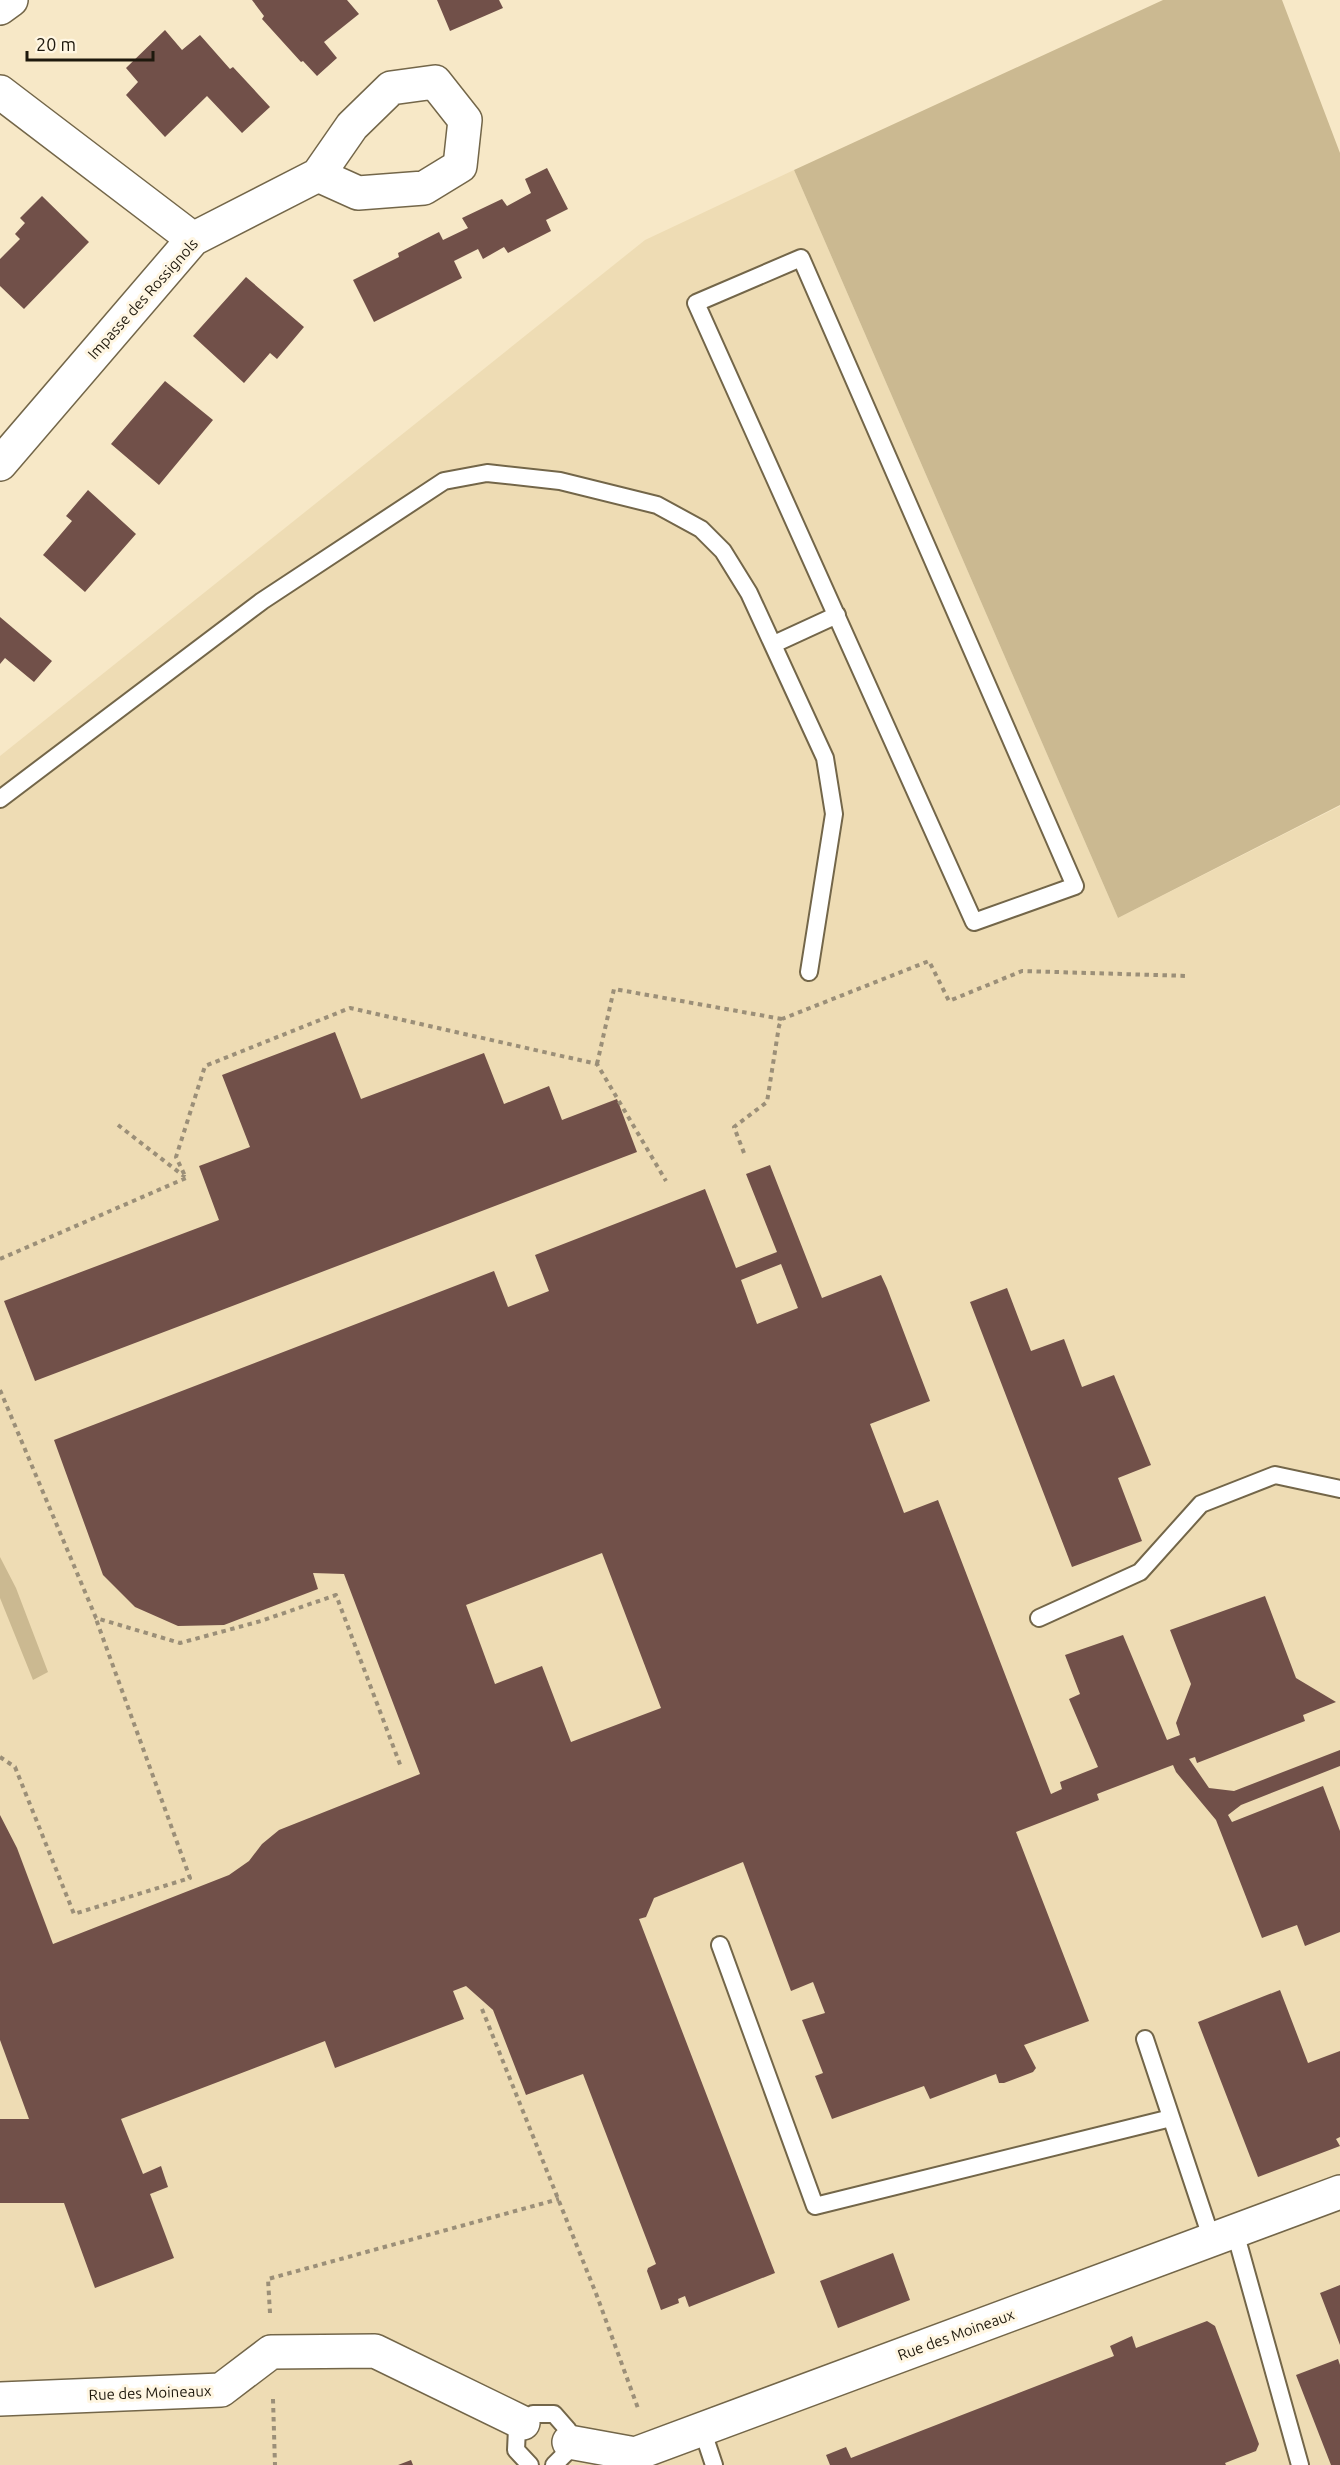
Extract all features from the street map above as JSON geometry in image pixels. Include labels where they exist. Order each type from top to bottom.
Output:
[{"type":"street","points":[[0,8],[11,0]]},
{"type":"street","points":[[0,92],[193,239]]},
{"type":"street","name":"Impasse des Rossignols","points":[[0,464],[193,239],[318,175]]},
{"type":"street","name":"Rue des Moineaux","points":[[561,2454],[635,2454],[653,2448],[1340,2192]]},
{"type":"street","points":[[271,2352],[375,2351],[523,2423]]},
{"type":"street","name":"Rue des Moineaux","points":[[0,2399],[221,2390],[271,2352]]},
{"type":"lane","points":[[801,258],[1075,886],[974,922],[837,615],[696,303],[801,258]]},
{"type":"lane","points":[[0,799],[262,601],[444,481],[487,474],[525,475],[560,481],[657,505],[701,529],[723,551],[749,593],[825,758],[834,814],[809,972]]},
{"type":"lane","points":[[774,644],[837,615]]},
{"type":"lane","points":[[1040,1618],[1140,1572],[1201,1504],[1275,1475],[1340,1489]]},
{"type":"lane","points":[[720,1945],[816,2206],[1171,2118]]},
{"type":"lane","points":[[1145,2039],[1171,2118],[1224,2236],[1300,2465]]},
{"type":"lane","points":[[530,2465],[516,2450],[517,2428],[533,2414],[554,2414],[568,2430],[561,2454]]},
{"type":"lane","points":[[702,2429],[714,2465]]},
{"type":"path","points":[[666,1181],[597,1064],[614,989],[782,1019],[929,961],[949,1001],[1022,971],[1189,976]]},
{"type":"path","points":[[186,1178],[176,1157],[205,1066],[350,1008],[597,1064]]},
{"type":"path","points":[[744,1153],[734,1127],[767,1102],[782,1019]]},
{"type":"path","points":[[118,1125],[186,1178]]},
{"type":"path","points":[[0,1259],[186,1178]]},
{"type":"path","points":[[0,1390],[96,1618],[190,1878],[74,1914],[15,1767],[0,1757]]},
{"type":"path","points":[[96,1618],[180,1643],[261,1621],[336,1595],[401,1767]]},
{"type":"path","points":[[482,2009],[559,2199],[653,2448]]},
{"type":"path","points":[[275,2465],[268,2279],[559,2199]]},
{"type":"shaded area","points":[[1163,0],[1282,0],[1340,153],[1340,805],[1118,918],[794,170]]},
{"type":"shaded area","points":[[794,170],[1118,918],[1340,806],[1340,2465],[0,2465],[0,756],[645,240]]},
{"type":"shaded area","points":[[0,1557],[16,1588],[48,1672],[33,1680],[0,1598]]},
{"type":"building","points":[[252,0],[347,0],[359,14],[324,42],[337,58],[317,76],[262,19],[264,16]]},
{"type":"building","points":[[437,0],[499,0],[503,8],[450,31]]},
{"type":"building","points":[[165,30],[182,50],[200,35],[230,69],[233,67],[270,107],[242,133],[207,96],[165,137],[126,95],[138,82],[126,68]]},
{"type":"building","points":[[547,168],[568,209],[546,220],[551,231],[508,253],[504,247],[483,259],[478,249],[454,261],[462,278],[374,322],[353,280],[399,257],[398,253],[439,232],[443,240],[468,228],[462,218],[502,199],[507,206],[531,193],[525,179]]},
{"type":"building","points":[[42,196],[89,242],[24,309],[0,286],[0,259],[20,239],[15,234],[25,223],[20,218]]},
{"type":"building","points":[[246,277],[304,327],[277,359],[270,353],[244,383],[193,336]]},
{"type":"building","points":[[165,381],[213,420],[159,485],[111,444]]},
{"type":"building","points":[[88,490],[136,534],[85,592],[43,555],[72,521],[66,516]]},
{"type":"building","points":[[0,617],[52,661],[34,682],[5,658],[0,664]]},
{"type":"building","points":[[335,1032],[361,1099],[484,1053],[504,1104],[549,1086],[562,1120],[617,1099],[637,1152],[35,1381],[4,1301],[219,1220],[199,1166],[250,1147],[222,1075]]},
{"type":"building","points":[[770,1165],[822,1298],[881,1275],[930,1401],[870,1424],[904,1513],[938,1500],[1051,1794],[1062,1789],[1060,1782],[1098,1767],[1069,1699],[1080,1694],[1065,1655],[1123,1635],[1167,1740],[1180,1735],[1176,1723],[1191,1684],[1170,1630],[1265,1596],[1296,1678],[1336,1702],[1303,1715],[1305,1721],[1197,1763],[1195,1757],[1189,1759],[1209,1788],[1234,1791],[1340,1750],[1340,1766],[1241,1805],[1228,1815],[1232,1822],[1323,1786],[1340,1831],[1340,1932],[1305,1946],[1297,1925],[1262,1938],[1216,1820],[1176,1772],[1173,1765],[1097,1794],[1099,1800],[1016,1832],[1089,2021],[1024,2045],[1036,2068],[1033,2072],[1004,2083],[999,2083],[996,2074],[930,2099],[924,2086],[832,2119],[815,2076],[823,2073],[802,2020],[825,2013],[813,1982],[791,1991],[743,1862],[654,1898],[646,1917],[639,1919],[775,2273],[689,2307],[685,2296],[678,2299],[679,2303],[661,2310],[647,2271],[656,2264],[583,2074],[526,2095],[493,2010],[466,1986],[453,1991],[464,2019],[335,2068],[325,2041],[121,2119],[143,2174],[161,2166],[168,2187],[150,2194],[174,2258],[95,2288],[64,2203],[0,2203],[0,2119],[29,2119],[0,2040],[0,1815],[17,1848],[53,1944],[229,1875],[249,1861],[262,1844],[279,1830],[420,1774],[344,1574],[313,1573],[318,1589],[224,1625],[178,1626],[135,1607],[103,1575],[54,1440],[494,1271],[508,1307],[549,1291],[535,1255],[705,1189],[736,1268],[777,1252],[746,1174]],"holes":[[[781,1264],[798,1308],[757,1324],[741,1280]],[[602,1553],[661,1708],[571,1742],[542,1666],[495,1684],[466,1605]]]},
{"type":"building","points":[[1007,1288],[1031,1351],[1064,1339],[1082,1387],[1114,1375],[1151,1465],[1118,1478],[1142,1541],[1072,1567],[970,1302]]},
{"type":"building","points":[[1280,1990],[1308,2063],[1340,2051],[1340,2137],[1336,2139],[1340,2146],[1258,2177],[1198,2022]]},
{"type":"building","points":[[893,2253],[910,2300],[838,2328],[820,2281]]},
{"type":"building","points":[[1340,2285],[1340,2345],[1320,2293]]},
{"type":"building","points":[[1207,2321],[1215,2326],[1259,2444],[1256,2451],[1225,2463],[1226,2465],[830,2465],[826,2455],[846,2447],[851,2458],[1114,2356],[1110,2346],[1132,2336],[1136,2348]]},
{"type":"building","points":[[1338,2359],[1340,2365],[1340,2465],[1331,2465],[1296,2375]]},
{"type":"building","points":[[411,2460],[413,2465],[398,2465]]}]
